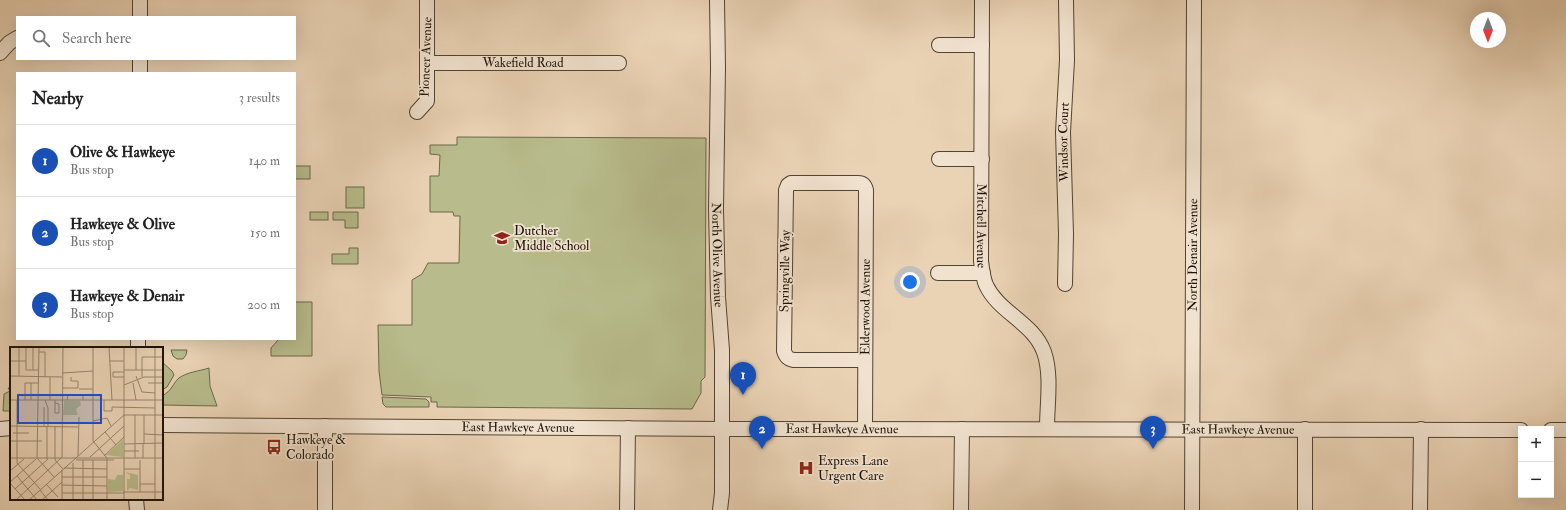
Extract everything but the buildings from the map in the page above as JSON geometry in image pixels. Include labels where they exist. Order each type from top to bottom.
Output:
[{"type":"street","points":[[140,0],[140,16]]},
{"type":"street","name":"Pioneer Avenue","points":[[417,112],[427,101],[428,0]]},
{"type":"street","name":"North Olive Avenue","points":[[717,0],[718,67],[716,209],[718,297],[722,350],[723,429],[722,498],[720,510]]},
{"type":"street","name":"Mitchell Avenue","points":[[982,0],[983,273],[991,294],[1008,312],[1025,324],[1044,351],[1048,373],[1047,428]]},
{"type":"street","name":"Windsor Court","points":[[1065,284],[1066,234],[1063,132],[1067,60],[1066,0]]},
{"type":"street","name":"North Denair Avenue","points":[[1192,510],[1194,0]]},
{"type":"street","points":[[939,45],[982,45]]},
{"type":"street","points":[[140,60],[140,72]]},
{"type":"street","name":"Wakefield Road","points":[[427,63],[619,63]]},
{"type":"street","points":[[939,159],[982,159]]},
{"type":"street","name":"Elderwood Avenue","points":[[788,185],[794,182],[858,182],[864,185],[866,190],[865,429]]},
{"type":"street","name":"Springville Way","points":[[788,185],[786,190],[784,351],[787,358],[794,360],[865,360]]},
{"type":"street","points":[[938,273],[983,273]]},
{"type":"street","name":"East Hawkeye Avenue","points":[[163,425],[723,429],[1047,428],[1518,430]]},
{"type":"street","points":[[325,510],[326,426]]},
{"type":"street","points":[[0,429],[10,428]]},
{"type":"street","points":[[627,510],[628,428]]},
{"type":"street","points":[[961,510],[962,429]]},
{"type":"street","points":[[1305,429],[1305,510]]},
{"type":"street","points":[[1420,429],[1420,510]]},
{"type":"street","points":[[1554,430],[1566,430]]},
{"type":"street","points":[[136,500],[137,510]]},
{"type":"green space","name":"Dutcher Middle School","points":[[457,137],[706,138],[705,377],[701,381],[701,393],[692,409],[437,407],[437,402],[431,402],[431,397],[382,395],[379,371],[378,325],[412,325],[412,280],[422,274],[428,263],[459,263],[460,216],[454,216],[453,212],[430,212],[430,176],[439,176],[440,155],[430,154],[430,145],[457,145]]},
{"type":"green space","points":[[296,166],[310,166],[310,179],[296,179]]},
{"type":"green space","points":[[346,187],[364,187],[364,208],[346,208]]},
{"type":"green space","points":[[310,212],[328,212],[328,220],[310,220]]},
{"type":"green space","points":[[333,212],[358,212],[358,228],[345,228],[345,220],[333,220]]},
{"type":"green space","points":[[349,248],[358,248],[358,264],[332,264],[332,254],[349,254]]},
{"type":"green space","points":[[296,302],[312,302],[312,356],[271,356],[271,348],[278,340],[296,340]]},
{"type":"green space","points":[[171,350],[187,350],[183,359],[177,359],[173,356]]},
{"type":"green space","points":[[163,363],[172,371],[174,375],[167,387],[163,389]]},
{"type":"green space","points":[[209,368],[210,386],[217,406],[163,405],[163,395],[168,392],[179,378],[190,373]]},
{"type":"green space","points":[[10,391],[10,411],[3,411],[4,394]]},
{"type":"green space","points":[[382,397],[426,399],[429,402],[429,407],[386,407],[383,404]]},
{"type":"place","name":"Dutcher Middle School","points":[[502,238]]},
{"type":"place","name":"Olive & Hawkeye","points":[[743,395]]},
{"type":"place","name":"Hawkeye & Colorado","points":[[274,447]]},
{"type":"place","name":"Hawkeye & Olive","points":[[762,449]]},
{"type":"place","name":"Hawkeye & Denair","points":[[1153,449]]},
{"type":"place","name":"Express Lane Urgent Care","points":[[806,468]]}]
